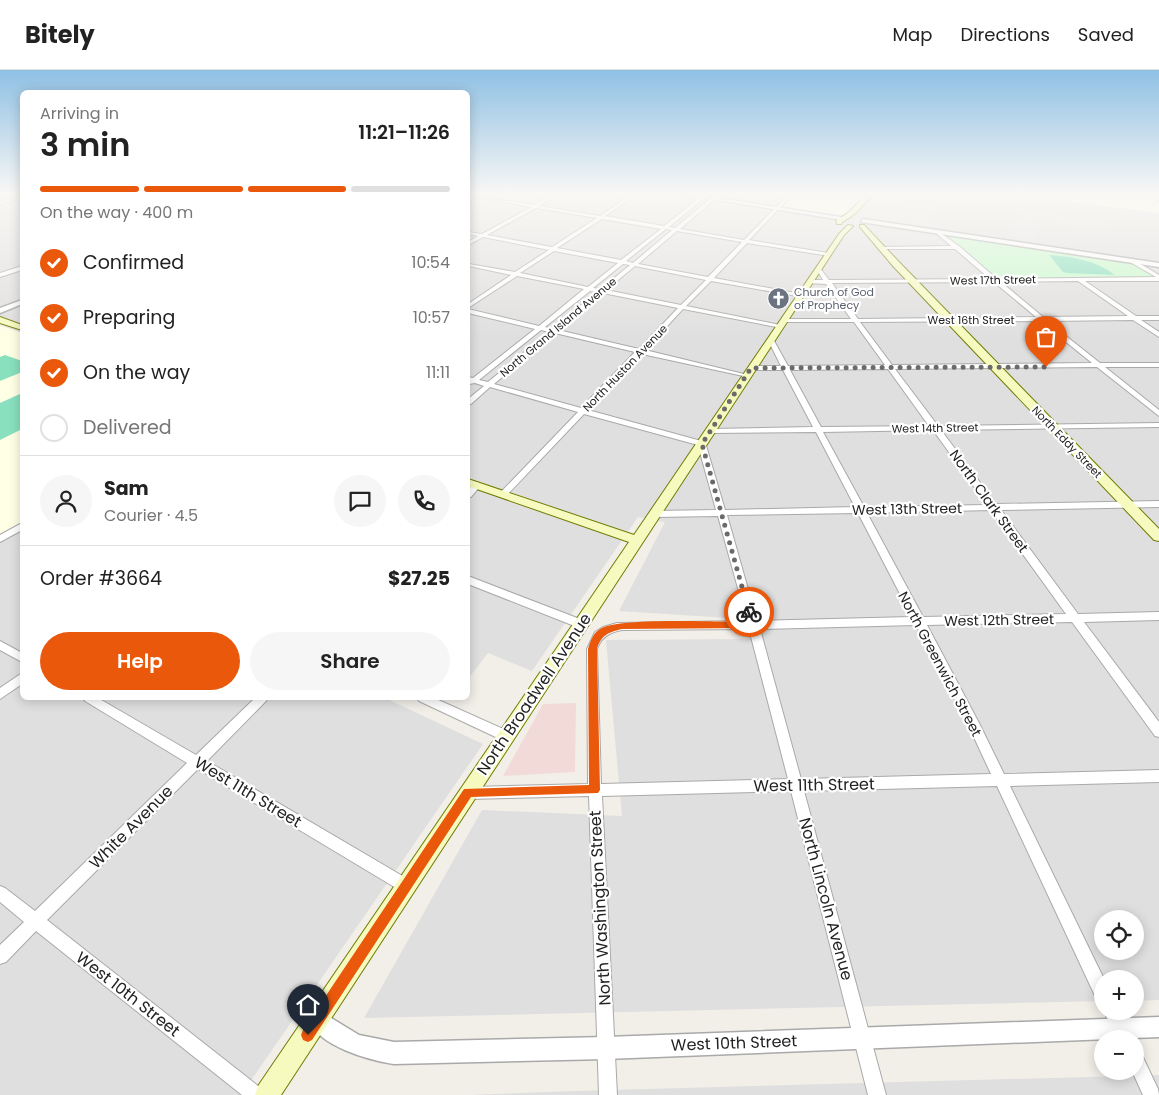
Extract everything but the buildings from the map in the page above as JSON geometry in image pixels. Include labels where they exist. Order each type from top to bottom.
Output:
[{"type":"main road","name":"North Broadwell Avenue","points":[[267,1095],[836,243]]},
{"type":"main road","name":"North Eddy Street","points":[[875,243],[1159,536]]},
{"type":"main road","points":[[0,320],[20,327]]},
{"type":"main road","points":[[472,484],[636,540]]},
{"type":"street","points":[[519,243],[711,279],[806,289],[827,282]]},
{"type":"street","points":[[470,305],[562,243]]},
{"type":"street","name":"North Grand Island Avenue","points":[[470,382],[647,243]]},
{"type":"street","name":"North Grand Island Avenue","points":[[470,400],[660,243]]},
{"type":"street","name":"North Huston Avenue","points":[[503,494],[744,243]]},
{"type":"street","points":[[757,243],[828,255]]},
{"type":"street","points":[[951,243],[1042,320],[1159,414]]},
{"type":"street","points":[[1007,243],[1159,265]]},
{"type":"street","points":[[880,248],[957,248]]},
{"type":"street","name":"West 16th Street","points":[[470,265],[475,261],[471,258]]},
{"type":"street","points":[[1132,261],[1159,278]]},
{"type":"street","name":"West 16th Street","points":[[470,266],[683,308],[778,330],[854,320],[1159,318]]},
{"type":"street","points":[[0,275],[20,269]]},
{"type":"street","name":"North Clark Street","points":[[818,269],[1159,732]]},
{"type":"street","name":"West 17th Street","points":[[827,282],[1159,278]]},
{"type":"street","points":[[1078,279],[1159,335]]},
{"type":"street","points":[[0,311],[20,303]]},
{"type":"street","points":[[470,310],[641,351],[749,372],[786,368],[995,368],[1159,365]]},
{"type":"street","name":"North Greenwich Street","points":[[778,330],[786,368],[859,510],[976,729],[1094,975]]},
{"type":"street","name":"West 14th Street","points":[[470,382],[489,385],[584,411],[706,437],[817,430],[1159,425]]},
{"type":"street","name":"North Lincoln Avenue","points":[[706,437],[720,512],[796,785],[877,1095]]},
{"type":"street","name":"West 13th Street","points":[[654,514],[1159,504]]},
{"type":"street","points":[[0,539],[20,527]]},
{"type":"street","points":[[470,581],[581,624]]},
{"type":"street","name":"West 12th Street","points":[[600,634],[622,626],[1159,616]]},
{"type":"street","name":"North Washington Street","points":[[600,634],[594,641],[592,649],[595,790],[608,1095]]},
{"type":"street","points":[[0,645],[20,657]]},
{"type":"street","points":[[0,694],[20,679]]},
{"type":"street","name":"West 11th Street","points":[[92,700],[406,886]]},
{"type":"street","name":"White Avenue","points":[[0,956],[260,700]]},
{"type":"street","points":[[427,700],[506,736]]},
{"type":"street","name":"West 11th Street","points":[[468,792],[1159,776]]},
{"type":"street","name":"West 10th Street","points":[[0,893],[256,1095]]},
{"type":"street","name":"West 10th Street","points":[[318,1020],[360,1047],[394,1053],[606,1048],[1119,1026],[1159,1027]]},
{"type":"street","points":[[1144,1078],[1152,1095]]},
{"type":"shaded area","points":[[0,243],[20,243],[20,700],[389,700],[483,744],[241,1095],[0,1095]]},
{"type":"shaded area","points":[[470,243],[1159,243],[1159,1000],[1144,1001],[1144,970],[1094,970],[1094,1001],[364,1018],[482,810],[622,816],[606,640],[748,639],[743,619],[619,611],[665,522],[638,517],[532,671],[488,653],[470,676]]},
{"type":"shaded area","points":[[0,325],[20,332],[20,524],[0,536]]},
{"type":"shaded area","points":[[576,703],[575,772],[503,776],[543,704]]},
{"type":"shaded area","points":[[1144,1075],[1159,1075],[1159,1095],[468,1095],[1094,1077],[1094,1080],[1144,1080]]},
{"type":"green space","points":[[954,243],[997,243],[1131,263],[1155,277],[997,279]]},
{"type":"green space","points":[[1049,255],[1084,260],[1100,266],[1115,275],[1063,272]]},
{"type":"green space","points":[[5,355],[20,360],[20,373],[0,381],[0,357]]},
{"type":"green space","points":[[20,394],[20,430],[0,440],[0,403]]},
{"type":"way so far","points":[[749,612],[702,444],[751,368],[1046,367]]},
{"type":"place","name":"Church of God of Prophecy","points":[[778,298]]},
{"type":"route","points":[[308,1035],[468,792],[595,790],[592,649],[594,641],[600,634],[614,627],[622,626],[752,625],[749,612]]}]
